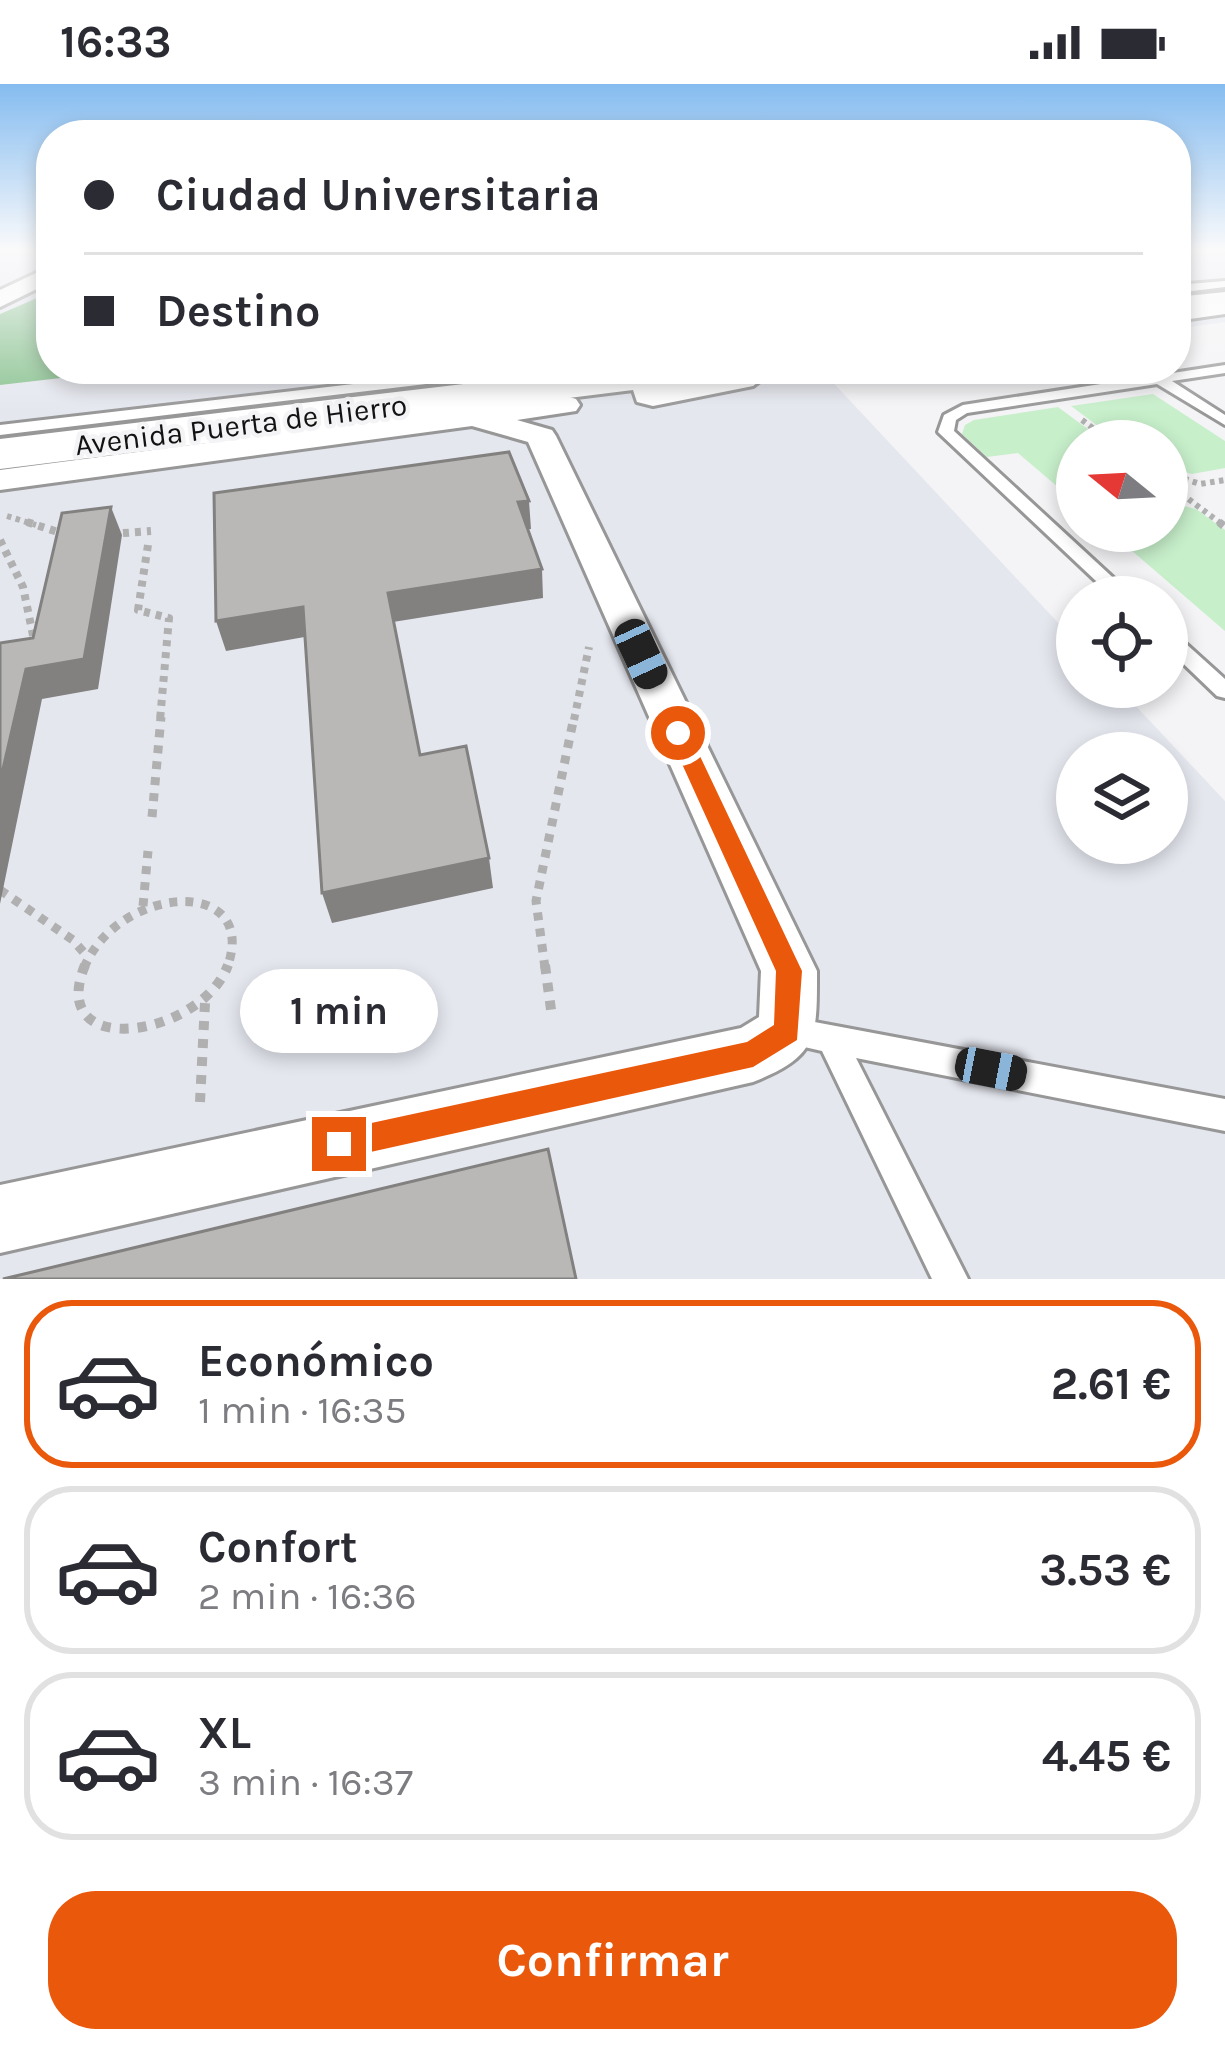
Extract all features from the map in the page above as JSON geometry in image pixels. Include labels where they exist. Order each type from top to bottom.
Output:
[{"type":"highway","name":"Avenida Puerta de Hierro","points":[[0,408],[208,384]]},
{"type":"highway","name":"Avenida Puerta de Hierro","points":[[0,454],[574,384]]},
{"type":"highway","points":[[554,421],[702,384]]},
{"type":"street","name":"Avenida Puerta de Hierro","points":[[0,480],[472,417],[554,421]]},
{"type":"street","points":[[0,1219],[753,1054],[809,1035],[789,971],[554,421]]},
{"type":"lane","points":[[1191,375],[1225,369]]},
{"type":"lane","points":[[0,430],[391,384]]},
{"type":"lane","points":[[1101,576],[946,431],[949,418],[963,409],[1132,384]]},
{"type":"lane","points":[[1165,384],[1225,421]]},
{"type":"lane","points":[[1188,657],[1225,691]]},
{"type":"lane","points":[[809,1035],[1225,1115]]},
{"type":"lane","points":[[809,1035],[950,1279]]},
{"type":"path","points":[[1188,480],[1200,484],[1225,480]]},
{"type":"path","points":[[1194,503],[1206,496],[1200,484]]},
{"type":"path","points":[[1188,499],[1225,526]]},
{"type":"path","points":[[0,514],[79,538]]},
{"type":"path","points":[[97,536],[151,531]]},
{"type":"path","points":[[0,540],[23,586],[37,654]]},
{"type":"path","points":[[148,544],[138,610],[169,618],[152,817]]},
{"type":"path","points":[[552,1016],[536,901],[590,644],[602,635]]},
{"type":"path","points":[[143,908],[148,851]]},
{"type":"path","points":[[0,890],[73,940],[86,956]]},
{"type":"path","points":[[176,899],[200,901],[220,910],[231,924],[235,941],[222,983],[182,1018],[157,1028],[106,1029],[89,1018],[78,1000],[77,979],[86,956],[103,934],[143,908],[176,899]]},
{"type":"path","points":[[200,1102],[205,1001]]},
{"type":"shaded area","points":[[0,304],[36,304],[36,384],[834,384],[1056,621],[1056,708],[1138,708],[1160,732],[1056,732],[1056,864],[1188,864],[1188,762],[1225,801],[1225,1279],[0,1279]]},
{"type":"shaded area","points":[[1191,304],[1225,304],[1225,322],[1191,327]]},
{"type":"green space","points":[[36,304],[36,381],[0,385],[0,314]]},
{"type":"green space","points":[[1153,394],[1225,441],[1225,468],[1188,473],[1188,420],[1090,420],[1071,406]]},
{"type":"green space","points":[[1058,407],[1076,420],[1056,420],[1056,485],[1018,453],[987,457],[962,434],[974,420]]},
{"type":"green space","points":[[1188,507],[1225,530],[1225,631],[1188,599],[1188,576],[1161,576],[1133,552],[1188,552]]},
{"type":"building","points":[[509,452],[529,501],[518,502],[542,569],[388,593],[420,755],[466,746],[489,858],[322,893],[303,607],[216,621],[214,493]]},
{"type":"building","points":[[111,507],[84,659],[26,669],[0,782],[0,643],[33,638],[62,513]]},
{"type":"building","points":[[548,1149],[576,1279],[3,1279]]},
{"type":"route","points":[[339,1144],[753,1054],[788,1031],[789,971],[678,733]]}]
